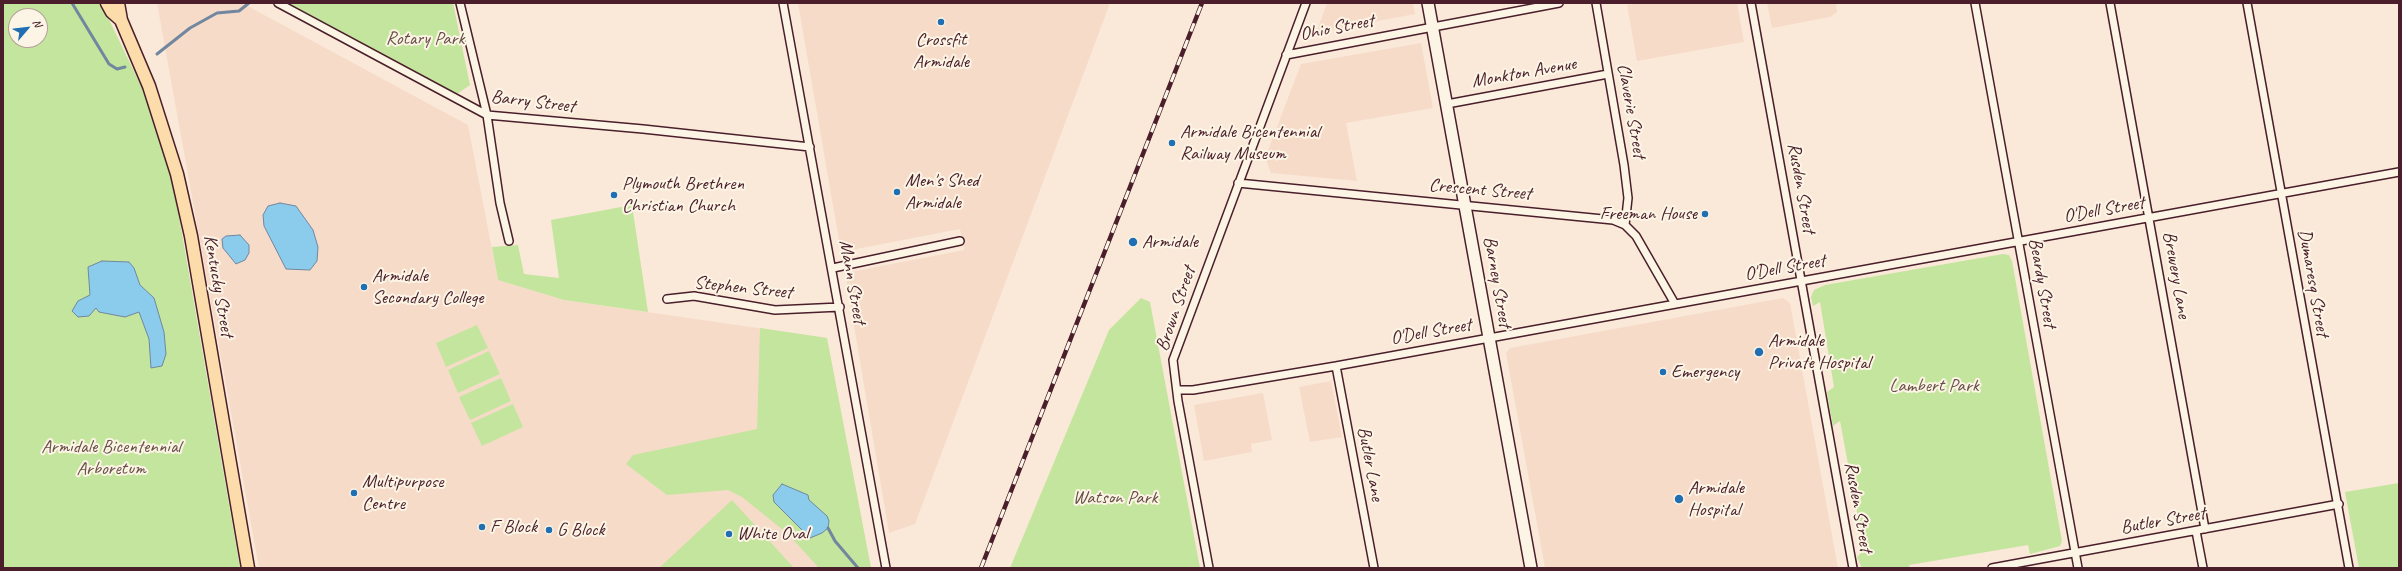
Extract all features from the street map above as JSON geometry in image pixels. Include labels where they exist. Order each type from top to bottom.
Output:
[{"type":"main road","name":"Kentucky Street","points":[[107,3],[112,12],[121,20]]},
{"type":"main road","name":"Kentucky Street","points":[[118,3],[121,20],[149,86],[177,174],[192,243],[248,568]]},
{"type":"street","name":"Barry Street","points":[[278,3],[487,115],[643,129],[810,147]]},
{"type":"street","points":[[460,3],[487,115],[500,203],[510,241]]},
{"type":"street","name":"Mann Street","points":[[783,3],[833,268],[886,568]]},
{"type":"street","name":"Brown Street","points":[[1209,568],[1173,360],[1306,3]]},
{"type":"street","name":"Barney Street","points":[[1428,3],[1531,568]]},
{"type":"street","name":"Ohio Street","points":[[1286,55],[1559,3]]},
{"type":"street","name":"Claverie Street","points":[[1596,3],[1628,198],[1624,226]]},
{"type":"street","name":"Rusden Street","points":[[1752,3],[1853,568]]},
{"type":"street","name":"Beardy Street","points":[[1975,3],[2078,568]]},
{"type":"street","name":"Brewery Lane","points":[[2110,3],[2205,530]]},
{"type":"street","name":"Dumaresq Street","points":[[2247,3],[2280,194],[2349,568]]},
{"type":"street","name":"Monkton Avenue","points":[[1447,104],[1608,74]]},
{"type":"street","name":"O'Dell Street","points":[[1177,390],[1193,390],[1336,366],[2399,172]]},
{"type":"street","name":"Crescent Street","points":[[1238,183],[1602,218],[1624,226],[1636,236],[1675,304]]},
{"type":"street","points":[[833,268],[960,241]]},
{"type":"street","name":"Stephen Street","points":[[667,299],[694,296],[775,310],[840,307]]},
{"type":"street","name":"Butler Lane","points":[[1336,366],[1374,568]]},
{"type":"street","name":"Butler Street","points":[[1992,568],[2205,530],[2338,504]]},
{"type":"street","points":[[2196,531],[2203,568]]},
{"type":"shaded area","name":"Armidale Secondary College","points":[[157,3],[242,3],[468,125],[498,280],[564,300],[827,338],[871,568],[259,568]]},
{"type":"shaded area","points":[[798,3],[1110,3],[915,524],[889,533],[845,273],[964,250],[960,229],[841,252]]},
{"type":"shaded area","points":[[1327,3],[1413,3],[1415,14],[1316,33]]},
{"type":"shaded area","points":[[1641,3],[1737,3],[1744,42],[1637,61],[1627,5]]},
{"type":"shaded area","points":[[1767,3],[1836,3],[1837,12],[1830,17],[1772,28]]},
{"type":"shaded area","points":[[1421,43],[1433,108],[1346,123],[1357,181],[1271,173],[1265,158],[1301,64]]},
{"type":"shaded area","name":"Armidale Hospital","points":[[1783,298],[1790,303],[1838,568],[1545,568],[1506,353],[1510,348]]},
{"type":"shaded area","points":[[1331,381],[1342,437],[1310,442],[1299,387]]},
{"type":"shaded area","points":[[1263,393],[1272,440],[1251,444],[1252,452],[1204,461],[1194,405]]},
{"type":"green space","name":"Armidale Bicentennial Arboretum","points":[[3,3],[101,3],[144,92],[156,124],[173,182],[240,568],[3,568]]},
{"type":"green space","name":"Rotary Park","points":[[286,3],[453,3],[470,85],[457,94]]},
{"type":"green space","points":[[632,205],[648,312],[564,300],[498,280],[492,247],[518,245],[524,274],[559,278],[551,220]]},
{"type":"green space","name":"Lambert Park","points":[[2003,254],[2009,255],[2012,261],[2062,541],[2060,546],[2030,554],[2028,545],[1909,565],[1910,568],[1862,568],[1857,557],[1864,550],[1840,421],[1833,426],[1827,392],[1834,387],[1820,302],[1813,306],[1811,297],[1814,290],[1825,285]]},
{"type":"green space","name":"Watson Park","points":[[1141,298],[1150,302],[1200,568],[1010,568],[1109,330]]},
{"type":"green space","points":[[477,325],[488,348],[446,367],[436,343]]},
{"type":"green space","points":[[760,328],[827,338],[871,568],[819,568],[788,534],[742,497],[728,490],[667,495],[626,464],[633,455],[757,429]]},
{"type":"green space","points":[[489,351],[500,374],[458,393],[448,370]]},
{"type":"green space","points":[[501,378],[511,401],[470,420],[459,397]]},
{"type":"green space","points":[[513,404],[523,427],[482,446],[471,423]]},
{"type":"green space","points":[[2399,483],[2399,568],[2359,568],[2345,492]]},
{"type":"green space","name":"White Oval","points":[[732,500],[794,568],[659,568]]},
{"type":"water","points":[[280,203],[296,206],[313,230],[318,247],[317,261],[310,270],[286,269],[264,226],[263,215],[268,206]]},
{"type":"water","points":[[240,235],[249,245],[249,253],[245,260],[236,264],[223,248],[222,239],[226,236]]},
{"type":"water","points":[[102,261],[129,262],[134,268],[140,285],[154,298],[164,332],[166,354],[162,366],[151,368],[149,339],[139,312],[125,317],[99,312],[96,308],[89,316],[78,317],[72,311],[78,301],[90,295],[88,267]]},
{"type":"water","points":[[782,484],[808,495],[809,500],[827,516],[829,521],[828,528],[822,533],[810,538],[774,502],[773,495]]},
{"type":"waterway","points":[[72,3],[109,64],[117,69],[125,67]]},
{"type":"waterway","points":[[157,54],[190,28],[217,13],[239,11],[249,3]]},
{"type":"waterway","points":[[828,528],[835,541],[858,568]]},
{"type":"railway","points":[[981,568],[1202,3]]},
{"type":"place","name":"Crossfit Armidale","points":[[941,22]]},
{"type":"place","name":"Armidale Bicentennial Railway Museum","points":[[1172,143]]},
{"type":"place","name":"Men's Shed Armidale","points":[[897,192]]},
{"type":"place","name":"Plymouth Brethren Christian Church","points":[[614,195]]},
{"type":"place","name":"Freeman House","points":[[1705,214]]},
{"type":"place","name":"Armidale","points":[[1133,242]]},
{"type":"place","name":"Armidale Secondary College","points":[[364,287]]},
{"type":"place","name":"Armidale Private Hospital","points":[[1759,352]]},
{"type":"place","name":"Emergency","points":[[1663,372]]},
{"type":"place","name":"Multipurpose Centre","points":[[354,493]]},
{"type":"place","name":"Armidale Hospital","points":[[1679,499]]},
{"type":"place","name":"F Block","points":[[482,527]]},
{"type":"place","name":"G Block","points":[[549,530]]},
{"type":"place","name":"White Oval","points":[[729,534]]}]
